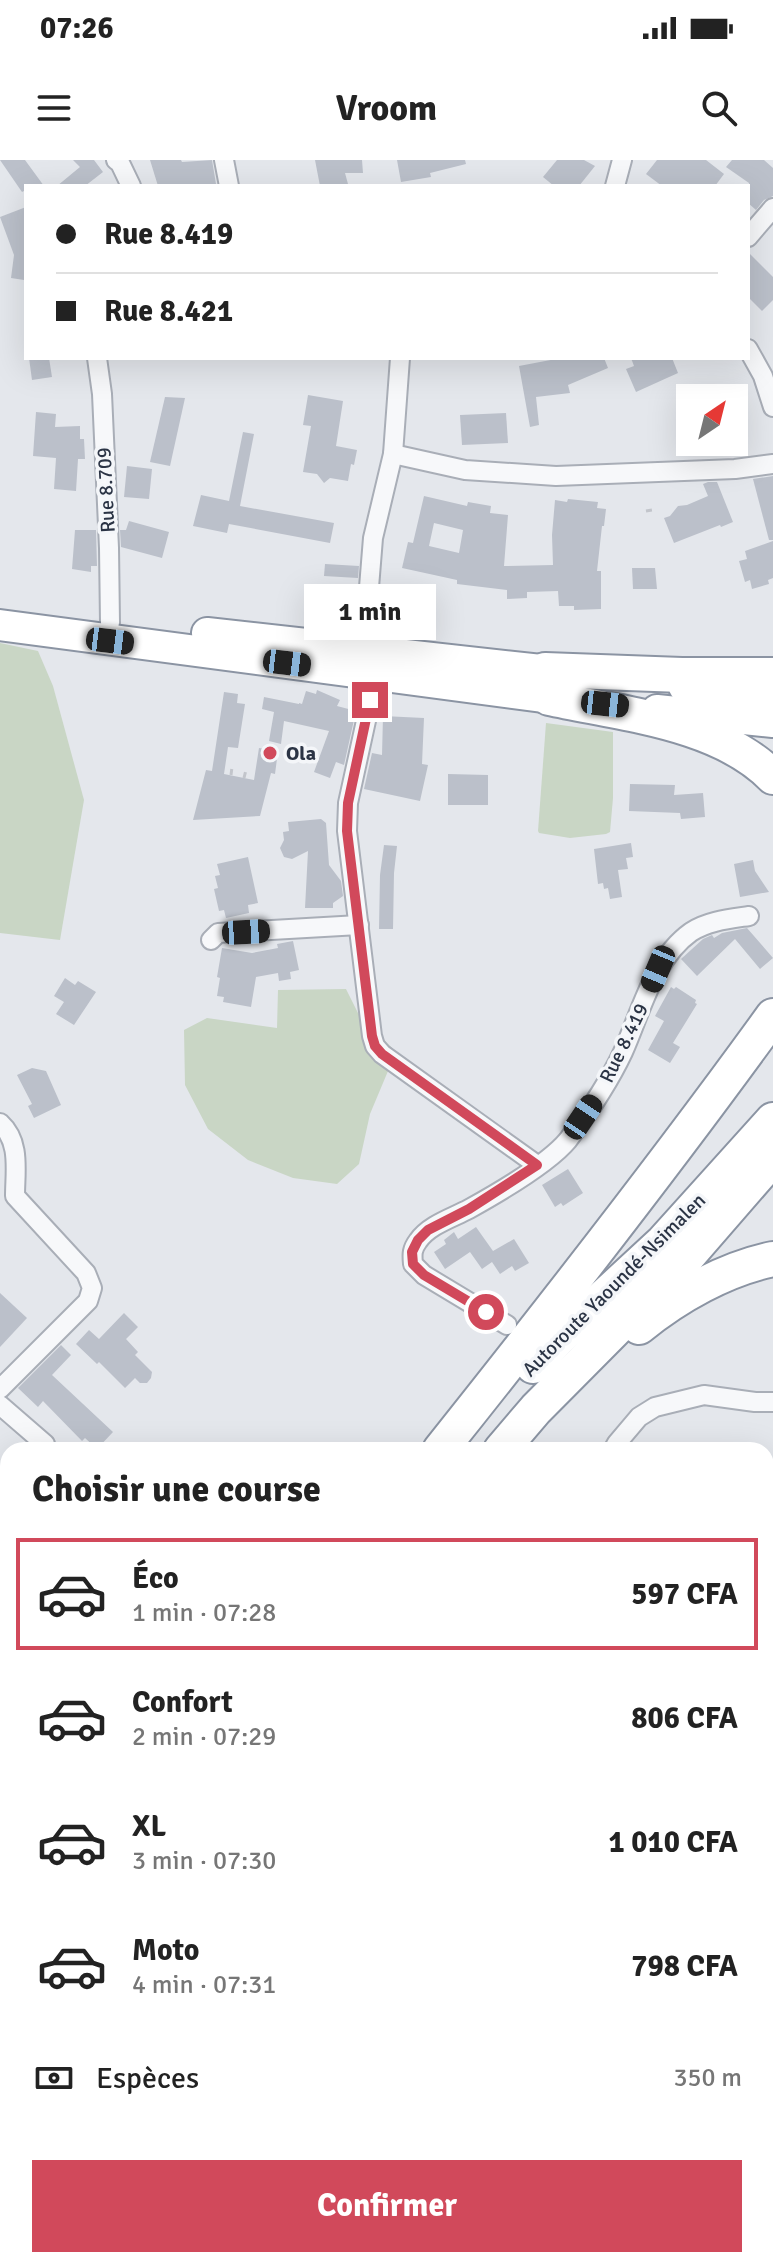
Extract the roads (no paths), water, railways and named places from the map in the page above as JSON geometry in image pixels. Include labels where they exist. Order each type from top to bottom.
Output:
[{"type":"highway","points":[[0,607],[370,662]]},
{"type":"highway","points":[[0,625],[370,662],[547,684],[773,722]]},
{"type":"highway","points":[[547,684],[682,675],[773,675]]},
{"type":"highway","points":[[547,684],[773,698]]},
{"type":"highway","points":[[547,684],[706,734],[739,750],[773,777]]},
{"type":"highway","points":[[446,1442],[571,1285],[773,1016]]},
{"type":"highway","name":"Autoroute Yaoundé-Nsimalen","points":[[461,1442],[558,1339],[663,1242],[773,1120]]},
{"type":"highway","name":"Autoroute Yaoundé-Nsimalen","points":[[508,1442],[536,1409],[687,1257],[773,1158]]},
{"type":"highway","points":[[733,1206],[773,1177]]},
{"type":"highway","points":[[510,1442],[646,1321],[719,1277],[773,1259]]},
{"type":"street","points":[[116,160],[130,184]]},
{"type":"street","points":[[224,160],[229,184]]},
{"type":"street","points":[[616,184],[622,160]]},
{"type":"street","points":[[750,235],[773,208]]},
{"type":"street","points":[[750,353],[763,376],[773,407]]},
{"type":"street","name":"Rue 8.709","points":[[97,360],[102,394],[110,623]]},
{"type":"street","points":[[400,360],[393,454],[373,538],[370,662],[348,803],[347,831],[372,1036],[382,1054],[537,1165]]},
{"type":"street","points":[[393,454],[465,470],[556,476],[735,469],[773,464]]},
{"type":"street","name":"Rue 8.419","points":[[507,1325],[424,1275],[413,1264],[412,1252],[418,1240],[428,1230],[469,1209],[550,1157],[567,1141],[621,1056],[658,969],[690,933],[708,923],[749,916]]},
{"type":"street","points":[[211,940],[218,933],[359,925]]},
{"type":"street","points":[[0,1123],[11,1136],[15,1149],[15,1196],[86,1273],[92,1288],[88,1301],[0,1389]]},
{"type":"street","points":[[0,1209],[15,1196]]},
{"type":"street","points":[[618,1442],[639,1417],[655,1407],[704,1395],[773,1402]]},
{"type":"street","points":[[0,1405],[43,1442]]},
{"type":"place","name":"Ola","points":[[270,753]]}]
